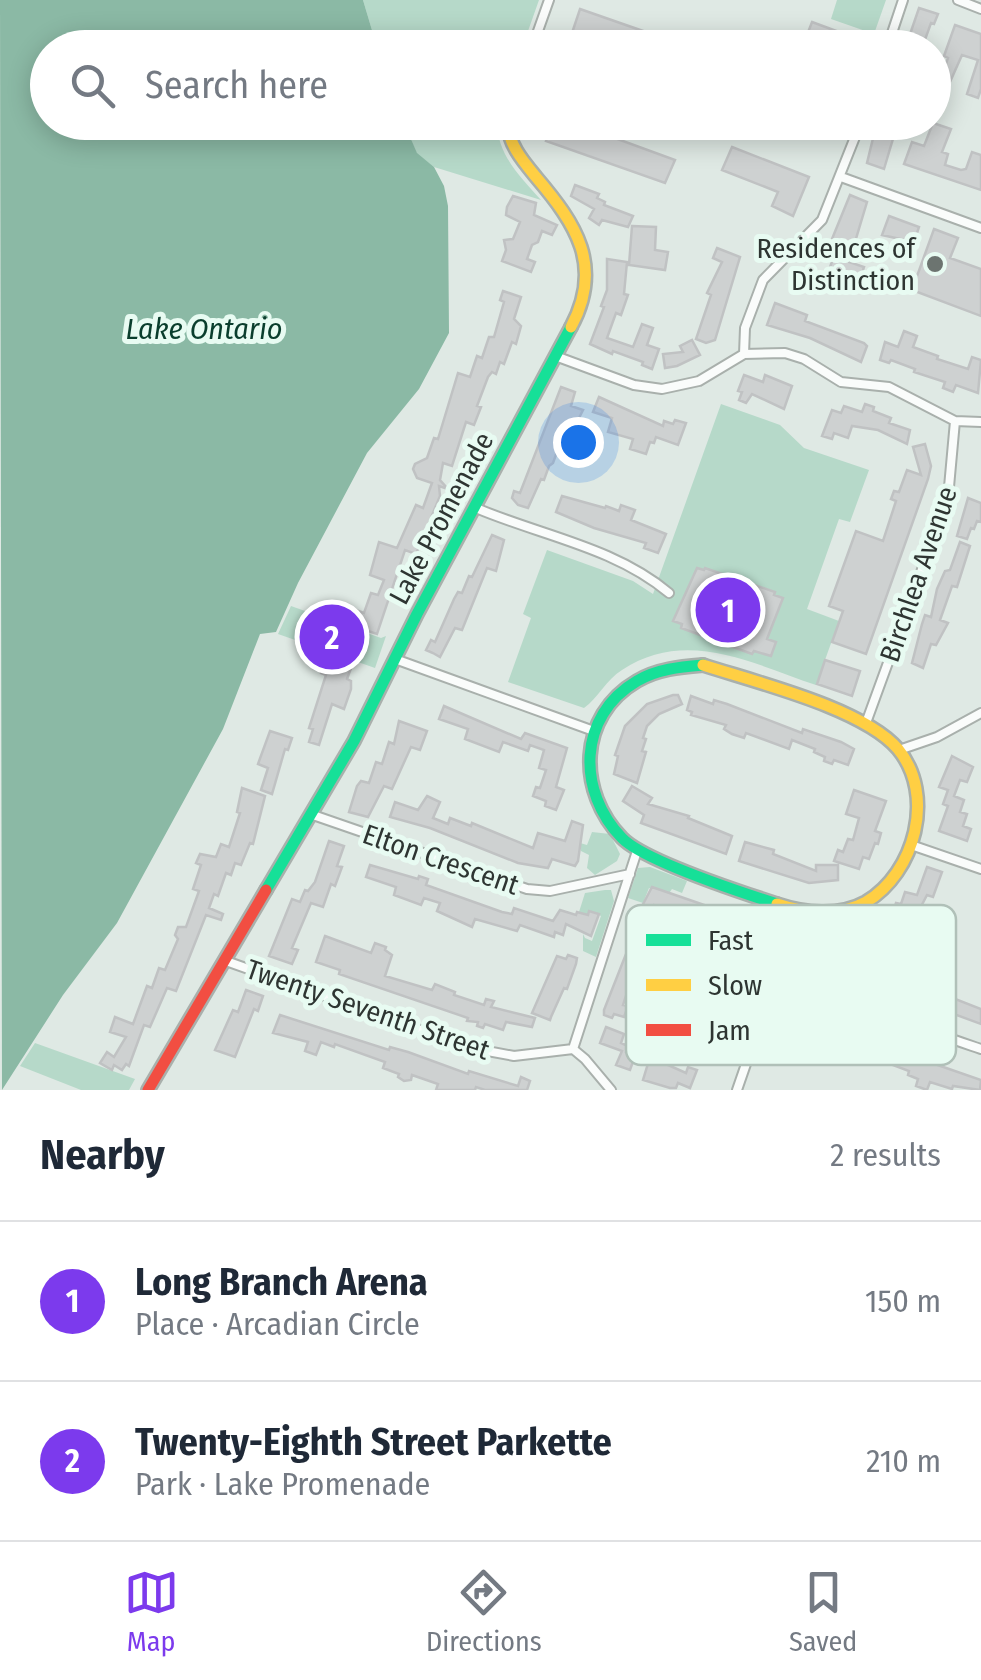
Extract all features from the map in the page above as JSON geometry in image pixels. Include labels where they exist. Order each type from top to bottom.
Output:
[{"type":"street","points":[[538,30],[549,0]]},
{"type":"street","points":[[893,30],[903,0]]},
{"type":"street","points":[[958,0],[981,8]]},
{"type":"street","name":"Lake Promenade","points":[[148,1090],[313,816],[558,357],[583,300],[587,274],[584,248],[572,222],[514,151],[511,140]]},
{"type":"street","points":[[744,354],[745,328],[762,280],[817,227],[842,177],[855,140]]},
{"type":"street","points":[[842,177],[981,228]]},
{"type":"street","points":[[558,357],[634,385],[662,389],[700,381],[744,354],[795,356],[840,382],[898,390],[955,422],[981,422]]},
{"type":"street","name":"Birchlea Avenue","points":[[866,723],[948,498],[955,422]]},
{"type":"street","points":[[476,508],[622,561],[670,593]]},
{"type":"street","points":[[395,659],[592,730]]},
{"type":"street","points":[[783,905],[638,850],[612,828],[594,796],[590,771],[592,730],[597,718],[625,688],[662,668],[702,665],[866,723],[899,750],[916,794],[914,846],[886,884],[867,901],[855,905]]},
{"type":"street","points":[[899,750],[937,738],[981,713]]},
{"type":"street","name":"Elton Crescent","points":[[313,816],[527,889],[550,890],[630,874]]},
{"type":"street","points":[[914,846],[981,869]]},
{"type":"street","points":[[611,1090],[572,1049],[638,850]]},
{"type":"street","points":[[867,901],[867,905]]},
{"type":"street","name":"Twenty Seventh Street","points":[[226,961],[471,1048],[514,1056],[572,1049]]},
{"type":"street","points":[[956,1039],[981,1049]]},
{"type":"street","points":[[737,1090],[746,1065]]},
{"type":"shaded area","points":[[363,0],[539,0],[528,30],[372,30]]},
{"type":"shaded area","points":[[837,0],[886,0],[875,30],[863,30],[831,19]]},
{"type":"shaded area","points":[[411,140],[499,140],[518,174],[541,200],[434,167],[417,154]]},
{"type":"shaded area","points":[[721,404],[780,425],[804,448],[869,470],[850,522],[839,519],[807,609],[839,621],[816,685],[743,660],[694,650],[646,658],[622,670],[584,708],[508,682],[531,618],[523,614],[547,550],[633,581],[653,594]]},
{"type":"shaded area","points":[[291,606],[381,638],[386,636],[375,668],[278,634]]},
{"type":"shaded area","points":[[592,832],[610,834],[620,854],[617,861],[595,875],[587,868],[589,855],[581,851],[580,843],[587,845]]},
{"type":"shaded area","points":[[650,867],[687,881],[682,893],[672,889],[667,896],[649,888],[643,903],[628,898],[638,868]]},
{"type":"shaded area","points":[[611,890],[614,901],[596,957],[583,951],[583,934],[592,941],[601,916],[579,912],[585,893]]},
{"type":"shaded area","points":[[35,1043],[135,1079],[129,1090],[81,1090],[20,1066]]},
{"type":"water","name":"Lake Ontario","points":[[0,0],[363,0],[372,30],[30,30],[30,140],[411,140],[417,153],[434,167],[448,206],[449,333],[419,389],[367,453],[276,632],[260,634],[223,729],[117,923],[63,995],[2,1090]]},
{"type":"building","points":[[919,8],[938,14],[928,30],[911,30]]},
{"type":"building","points":[[580,9],[640,30],[573,30]]},
{"type":"building","points":[[812,22],[834,30],[809,30]]},
{"type":"building","points":[[955,25],[981,34],[978,98],[967,94],[978,60],[962,55],[951,80],[951,36]]},
{"type":"building","points":[[620,140],[675,160],[665,183],[546,141]]},
{"type":"building","points":[[873,140],[893,140],[884,169],[867,163]]},
{"type":"building","points":[[926,140],[947,140],[942,152],[948,154],[945,165],[961,170],[966,169],[972,152],[981,155],[981,190],[904,164],[912,142],[924,146]]},
{"type":"building","points":[[732,147],[809,177],[793,216],[772,206],[778,192],[722,170]]},
{"type":"building","points":[[575,185],[599,194],[597,198],[604,205],[633,216],[628,227],[602,220],[599,225],[589,218],[594,209],[571,196]]},
{"type":"building","points":[[850,195],[867,202],[849,262],[864,267],[859,282],[829,270],[837,247],[832,246],[832,239]]},
{"type":"building","points":[[513,196],[536,203],[534,215],[557,225],[552,235],[542,231],[538,242],[532,245],[527,259],[535,262],[531,272],[502,261],[504,240],[513,239],[520,222],[506,215]]},
{"type":"building","points":[[889,216],[919,227],[914,242],[882,235]]},
{"type":"building","points":[[632,226],[656,227],[655,250],[668,252],[665,270],[629,265]]},
{"type":"building","points":[[934,229],[958,238],[950,258],[981,269],[981,316],[912,290]]},
{"type":"building","points":[[717,248],[740,257],[715,340],[706,343],[696,339],[711,295],[707,293],[722,262],[713,258]]},
{"type":"building","points":[[607,259],[627,262],[624,294],[628,295],[607,338],[633,347],[642,324],[653,328],[647,345],[659,349],[652,369],[643,362],[590,344],[604,307],[601,306],[607,290]]},
{"type":"building","points":[[503,291],[521,297],[514,319],[521,326],[516,344],[512,342],[504,364],[500,362],[496,374],[492,372],[488,377],[474,425],[466,422],[452,466],[443,463],[440,480],[448,489],[439,486],[440,496],[416,554],[405,550],[377,634],[350,625],[356,610],[364,613],[371,593],[378,595],[384,580],[370,575],[379,542],[397,548],[416,505],[423,508],[432,483],[417,478],[413,469],[427,458],[434,438],[438,439],[458,373],[470,377],[477,356],[482,358],[489,337],[494,337],[504,302],[500,300]]},
{"type":"building","points":[[775,303],[807,315],[805,321],[864,343],[867,346],[861,362],[810,338],[767,325]]},
{"type":"building","points":[[904,331],[917,336],[913,347],[938,356],[937,359],[968,369],[972,357],[981,360],[978,393],[956,385],[953,392],[943,388],[945,382],[891,360],[880,360],[885,342],[898,347]]},
{"type":"building","points":[[692,340],[700,355],[665,368],[663,354],[683,352],[680,346]]},
{"type":"building","points":[[744,375],[763,382],[765,375],[792,386],[784,409],[752,394],[746,403],[739,400]]},
{"type":"building","points":[[561,387],[575,392],[571,406],[583,410],[573,430],[566,427],[553,463],[528,508],[518,505],[512,498],[514,491],[520,493]]},
{"type":"building","points":[[599,397],[663,426],[664,421],[686,423],[678,445],[656,437],[646,454],[630,449],[633,439],[608,432],[612,418],[593,412]]},
{"type":"building","points":[[865,404],[891,418],[889,423],[910,430],[907,444],[878,430],[852,426],[848,438],[834,433],[832,439],[822,436],[832,410],[841,413],[844,406],[862,412]]},
{"type":"building","points":[[925,444],[931,466],[928,479],[866,654],[832,642],[843,611],[829,606],[856,531],[883,541],[896,501],[891,499],[894,491],[899,492],[907,470],[921,475],[913,447]]},
{"type":"building","points":[[562,496],[619,511],[621,505],[635,510],[631,520],[666,534],[658,553],[644,548],[646,543],[556,512]]},
{"type":"building","points":[[968,498],[981,503],[981,522],[971,528],[967,539],[957,536]]},
{"type":"building","points":[[492,535],[504,540],[496,571],[487,568],[462,630],[455,628],[440,657],[426,650],[431,640],[435,642],[454,599],[472,577]]},
{"type":"building","points":[[960,542],[970,546],[957,587],[952,586],[940,620],[948,623],[936,645],[931,644],[923,668],[912,663],[922,624],[925,615],[931,617],[937,589],[945,571],[950,570]]},
{"type":"building","points":[[697,568],[775,592],[783,598],[767,639],[776,642],[771,656],[754,651],[752,654],[681,628],[682,624],[673,621]]},
{"type":"building","points":[[339,655],[354,660],[347,679],[351,689],[344,709],[332,704],[319,745],[309,742],[313,729],[309,728],[326,675],[321,673],[324,663],[335,667]]},
{"type":"building","points":[[825,660],[860,671],[852,696],[817,684]]},
{"type":"building","points":[[678,695],[682,704],[659,714],[647,726],[642,751],[646,752],[637,783],[614,774],[618,756],[615,755],[625,726],[647,704]]},
{"type":"building","points":[[691,696],[841,742],[854,749],[848,765],[824,761],[825,757],[815,749],[792,740],[789,749],[746,733],[744,738],[732,734],[724,729],[726,725],[691,715],[687,710]]},
{"type":"building","points":[[444,706],[521,739],[525,733],[567,748],[556,787],[564,790],[556,810],[533,796],[546,770],[539,768],[544,750],[530,745],[528,751],[503,742],[499,752],[465,739],[468,729],[439,719]]},
{"type":"building","points":[[399,721],[427,731],[420,750],[411,747],[392,789],[384,786],[368,817],[349,812],[357,786],[361,781],[369,783],[376,762],[382,764],[389,742],[394,744]]},
{"type":"building","points":[[270,731],[292,738],[272,794],[261,790],[268,768],[258,764]]},
{"type":"building","points":[[952,756],[973,767],[967,782],[960,780],[954,796],[964,800],[960,812],[967,814],[963,826],[971,829],[967,841],[939,831],[948,806],[943,804],[948,790],[939,787]]},
{"type":"building","points":[[632,786],[652,798],[648,804],[689,816],[732,836],[726,854],[641,823],[644,815],[623,801]]},
{"type":"building","points":[[242,788],[265,796],[253,844],[250,843],[241,865],[235,863],[231,875],[226,873],[209,908],[223,914],[221,920],[206,915],[176,991],[167,988],[150,1027],[144,1025],[129,1066],[126,1064],[122,1070],[114,1065],[112,1070],[100,1063],[107,1052],[114,1057],[126,1037],[110,1032],[115,1017],[133,1024],[147,986],[152,988],[159,968],[165,970],[178,939],[178,927],[186,927],[199,891],[193,889],[201,865],[196,863],[200,854],[216,857],[221,844],[229,847],[240,813],[237,812]]},
{"type":"building","points":[[854,790],[886,801],[875,831],[881,833],[878,844],[875,843],[869,859],[863,857],[859,869],[834,861],[838,850],[843,852],[848,839],[853,840],[859,818],[846,814]]},
{"type":"building","points":[[427,796],[440,802],[433,818],[448,824],[450,818],[471,826],[472,823],[533,848],[538,833],[565,841],[572,821],[583,825],[578,861],[575,866],[552,859],[548,868],[518,863],[430,828],[390,817],[395,802],[418,810]]},
{"type":"building","points":[[329,841],[344,846],[335,886],[331,884],[323,907],[311,903],[292,948],[298,950],[292,964],[269,956],[292,899],[300,902],[305,890],[315,882]]},
{"type":"building","points":[[745,842],[774,850],[773,854],[816,871],[816,865],[838,865],[838,880],[809,883],[739,861]]},
{"type":"building","points":[[370,865],[428,879],[426,885],[502,912],[512,914],[514,908],[553,921],[560,910],[576,915],[588,915],[589,911],[599,914],[591,936],[566,924],[563,935],[555,932],[554,937],[520,925],[517,931],[475,919],[472,927],[437,911],[440,903],[424,898],[421,905],[394,895],[396,887],[366,877]]},
{"type":"building","points":[[927,867],[942,872],[933,897],[927,895],[922,905],[895,905],[901,904],[905,892],[917,895]]},
{"type":"building","points":[[652,887],[704,905],[654,905],[643,905]]},
{"type":"building","points":[[325,936],[371,953],[375,943],[386,947],[392,955],[385,976],[432,990],[435,984],[484,1005],[486,999],[494,1001],[491,1007],[535,1018],[532,1027],[506,1022],[503,1030],[485,1024],[483,1028],[477,1026],[478,1022],[467,1021],[468,1018],[339,974],[340,970],[316,962]]},
{"type":"building","points":[[626,954],[624,1017],[614,1014],[612,1018],[604,1015]]},
{"type":"building","points":[[568,955],[577,958],[576,964],[550,1020],[532,1013],[557,956],[566,959]]},
{"type":"building","points":[[246,990],[263,996],[235,1057],[215,1050]]},
{"type":"building","points":[[956,999],[981,1009],[981,1024],[956,1015]]},
{"type":"building","points":[[280,1015],[389,1050],[390,1047],[408,1052],[468,1074],[469,1071],[518,1086],[521,1077],[530,1081],[527,1090],[436,1090],[438,1084],[412,1075],[411,1080],[404,1081],[399,1074],[383,1068],[385,1062],[335,1044],[334,1047],[321,1042],[316,1055],[305,1051],[308,1042],[273,1033]]},
{"type":"building","points":[[606,1027],[624,1034],[621,1043],[626,1045],[626,1065],[632,1065],[630,1070],[616,1065],[622,1051],[600,1043]]},
{"type":"building","points":[[648,1065],[668,1065],[686,1073],[688,1067],[697,1070],[690,1088],[678,1083],[676,1088],[670,1088],[643,1080]]},
{"type":"building","points":[[893,1065],[938,1065],[981,1080],[980,1090],[953,1086],[952,1089],[930,1082],[927,1090],[916,1086],[918,1079],[908,1075],[909,1071]]},
{"type":"traffic: fast","points":[[266,890],[354,741],[417,614],[571,327]]},
{"type":"traffic: fast","points":[[703,665],[645,677],[617,696],[594,734],[591,777],[597,799],[607,819],[633,847],[695,875],[777,904]]},
{"type":"traffic: slow","points":[[511,140],[563,212],[581,247],[585,284],[571,327]]},
{"type":"traffic: slow","points":[[703,665],[835,709],[882,734],[898,749],[916,788],[915,832],[897,872],[883,889],[860,905]]},
{"type":"traffic: jam","points":[[148,1090],[266,890]]},
{"type":"place","name":"Residences of Distinction","points":[[935,264]]},
{"type":"place","name":"Long Branch Arena","points":[[728,610]]},
{"type":"place","name":"Twenty-Eighth Street Parkette","points":[[332,637]]}]
